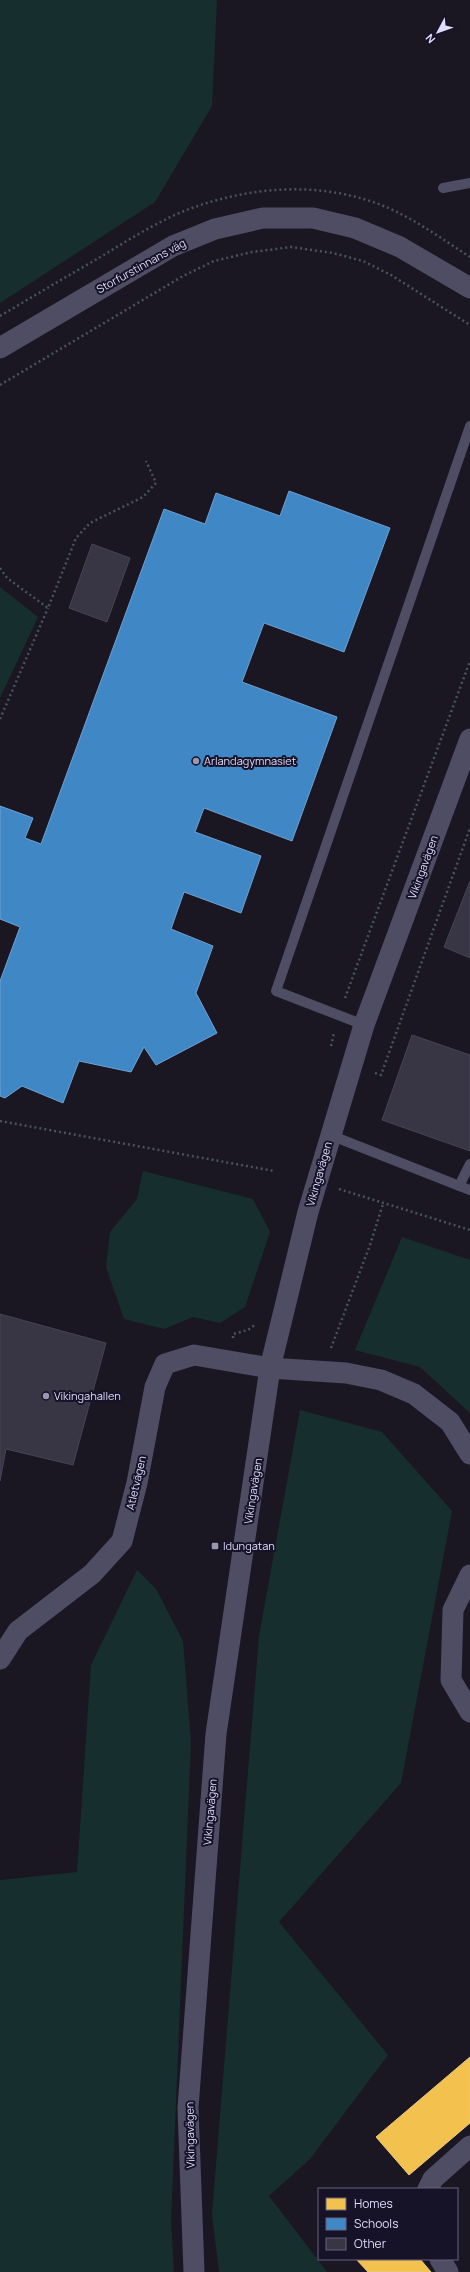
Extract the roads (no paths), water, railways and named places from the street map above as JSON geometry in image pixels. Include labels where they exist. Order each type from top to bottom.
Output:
[{"type":"street","name":"Storfurstinnans väg","points":[[0,348],[173,246],[215,229],[262,218],[313,218],[355,228],[400,247],[470,288]]},
{"type":"street","name":"Vikingavägen","points":[[194,2272],[188,2108],[216,1742],[270,1368],[308,1212],[364,1025],[470,739]]},
{"type":"street","name":"Atletvägen","points":[[0,1659],[18,1631],[92,1574],[122,1541],[138,1483],[155,1387],[165,1364],[194,1355],[270,1368]]},
{"type":"street","points":[[270,1368],[323,1371],[381,1380],[414,1394],[450,1422],[470,1454]]},
{"type":"street","points":[[470,1575],[453,1610],[451,1680],[470,1712]]},
{"type":"street","points":[[428,2188],[433,2179],[470,2146]]},
{"type":"street","points":[[441,2260],[448,2272]]},
{"type":"lane","points":[[443,188],[470,183]]},
{"type":"lane","points":[[364,1025],[276,991],[470,426]]},
{"type":"lane","points":[[330,1135],[470,1190]]},
{"type":"lane","points":[[459,1186],[470,1164]]},
{"type":"place","name":"Arlandagymnasiet","points":[[196,761]]},
{"type":"place","name":"Vikingahallen","points":[[46,1396]]},
{"type":"place","name":"Idungatan","points":[[215,1546]]}]
